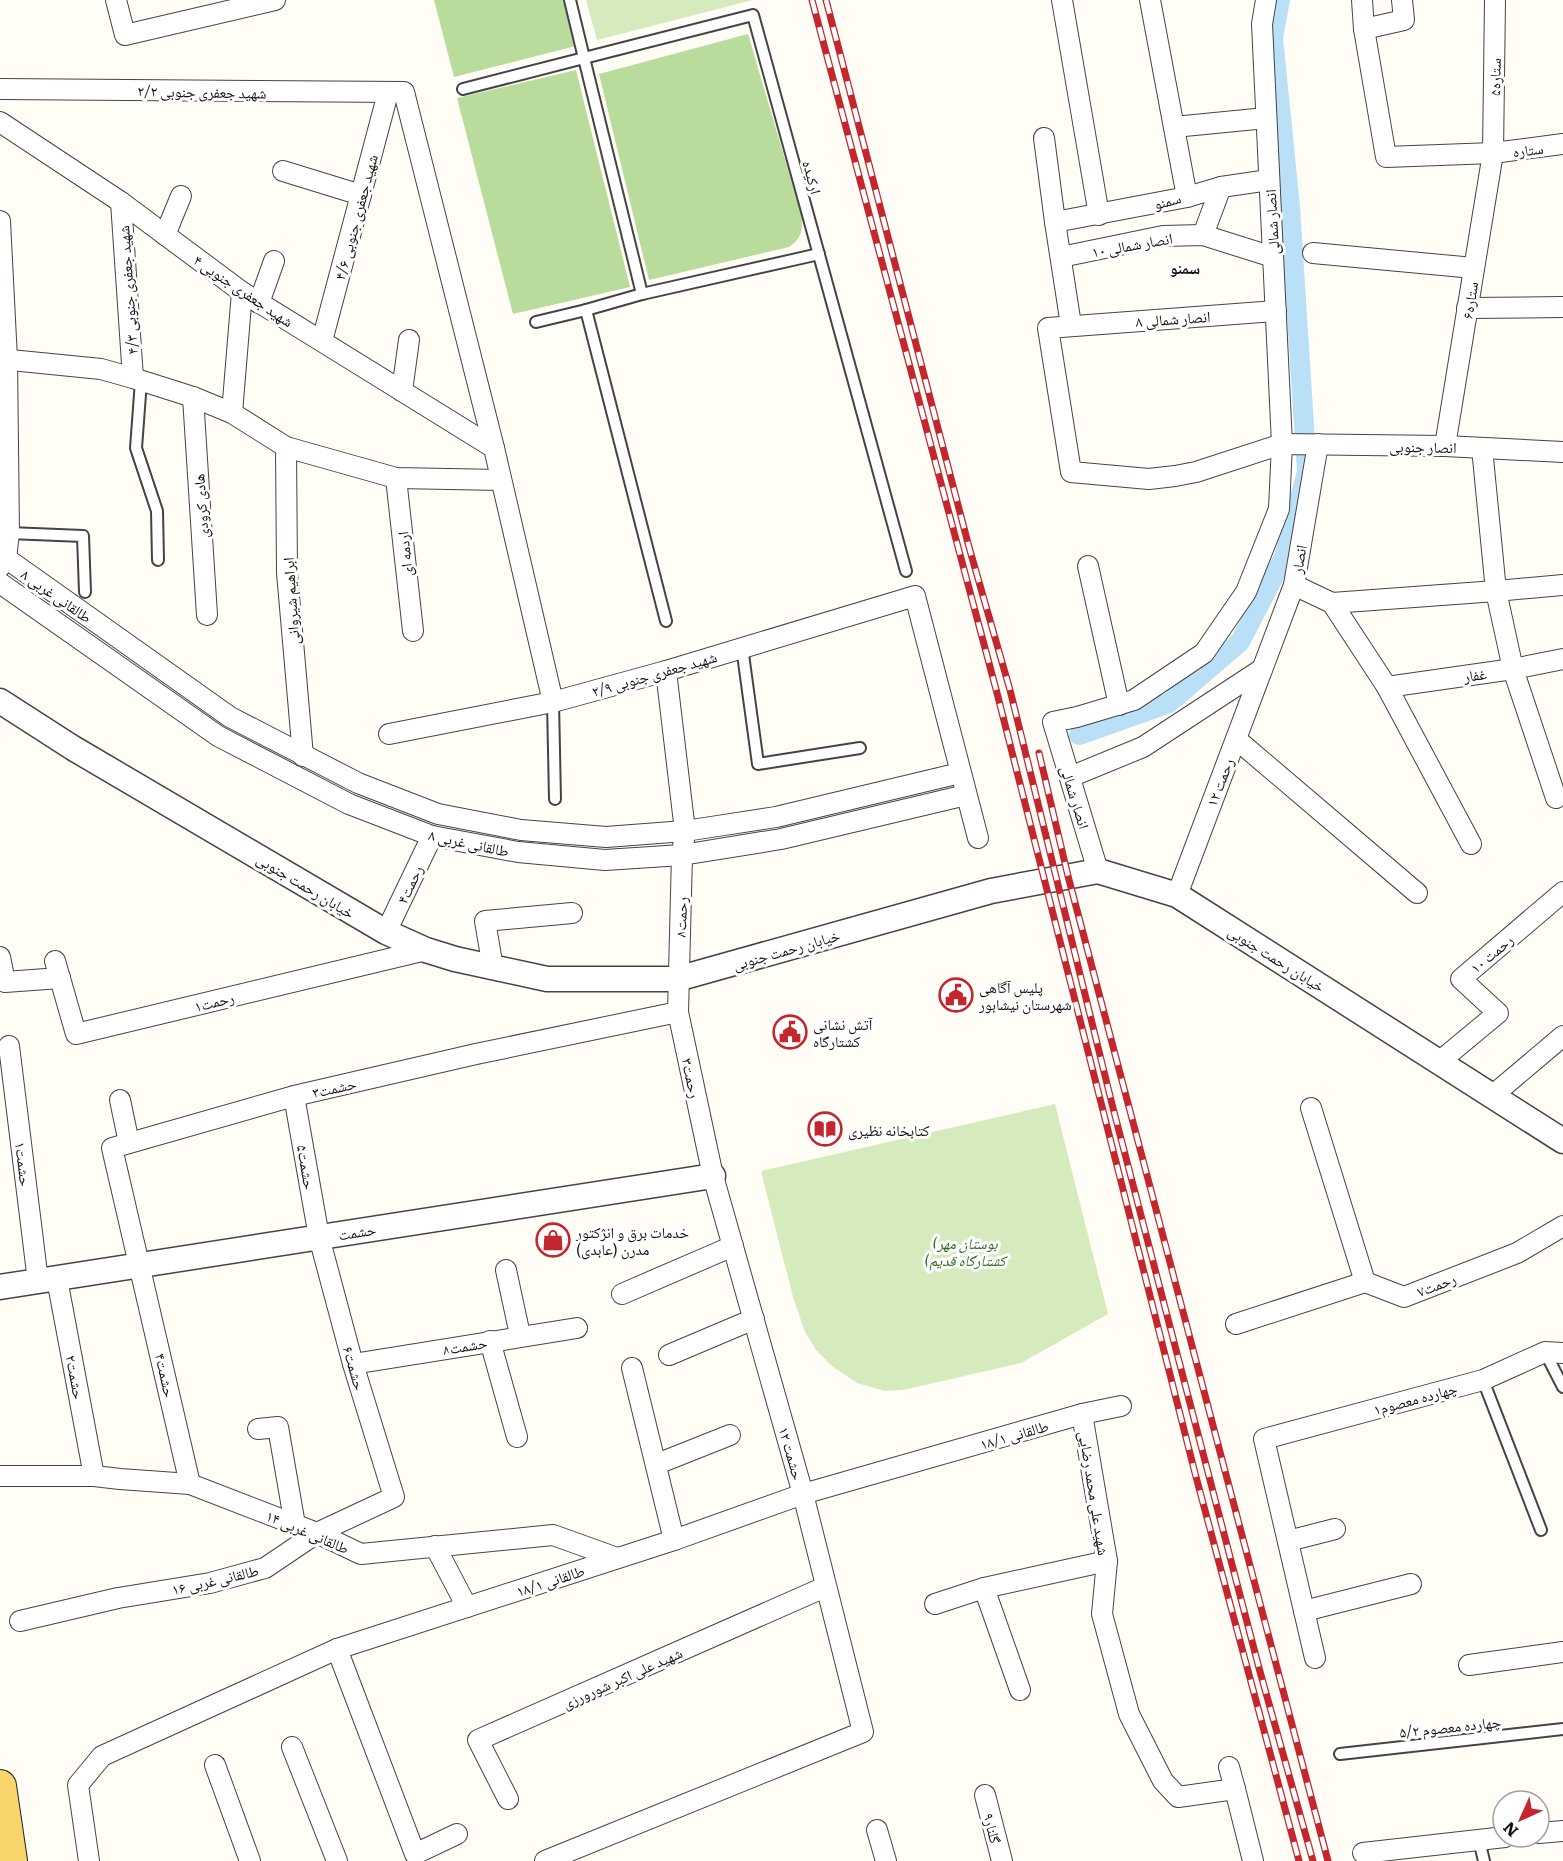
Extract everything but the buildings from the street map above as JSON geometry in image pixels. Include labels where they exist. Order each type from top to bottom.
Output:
[{"type":"main road","points":[[0,1786],[11,1861]]},
{"type":"street","points":[[116,0],[125,35],[275,0]]},
{"type":"street","points":[[1062,0],[1099,215]]},
{"type":"street","name":"سمنو","points":[[1055,222],[1187,197],[1150,0]]},
{"type":"street","points":[[1256,0],[1262,24]]},
{"type":"street","name":"انصار شمالی","points":[[1098,871],[1053,722],[1134,700],[1204,653],[1246,591],[1279,508],[1282,444],[1262,24],[1266,0]]},
{"type":"street","points":[[1362,0],[1364,29],[1404,20],[1402,0]]},
{"type":"street","name":"ستاره۵","points":[[1493,153],[1495,0]]},
{"type":"street","name":"ستاره","points":[[1364,29],[1386,158],[1493,153],[1563,144]]},
{"type":"street","name":"شهید جعفری جنوبی ۲/۲","points":[[0,89],[396,92]]},
{"type":"street","points":[[396,92],[494,448],[553,702]]},
{"type":"street","name":"شهید جعفری جنوبی ۴/۶","points":[[322,341],[361,195],[396,92]]},
{"type":"street","points":[[1174,127],[1266,117]]},
{"type":"street","name":"شهید جعفری جنوبی ۴","points":[[0,122],[122,202],[242,292],[494,448]]},
{"type":"street","points":[[1044,138],[1071,325]]},
{"type":"street","name":"ستاره۶","points":[[1445,446],[1493,153]]},
{"type":"street","points":[[283,171],[361,195]]},
{"type":"street","points":[[1187,197],[1221,187],[1269,180]]},
{"type":"street","points":[[1203,235],[1221,187]]},
{"type":"street","points":[[165,235],[181,196]]},
{"type":"street","name":"شهید جعفری جنوبی ۴/۳","points":[[122,202],[137,380]]},
{"type":"street","points":[[0,230],[9,533],[2,560]]},
{"type":"street","name":"انصار شمالی ۱۰","points":[[1061,257],[1163,236],[1203,235],[1273,257]]},
{"type":"street","points":[[1313,253],[1474,268]]},
{"type":"street","points":[[259,303],[274,261]]},
{"type":"street","points":[[232,413],[242,292]]},
{"type":"street","points":[[1467,308],[1563,307]]},
{"type":"street","name":"انصار شمالی ۸","points":[[1071,325],[1276,311]]},
{"type":"street","name":"انصار جنوبی","points":[[1071,325],[1048,328],[1071,472],[1149,479],[1175,476],[1196,472],[1282,444],[1445,446],[1563,452]]},
{"type":"street","points":[[402,391],[409,340]]},
{"type":"street","points":[[3,359],[101,369],[193,397],[232,413],[286,447],[396,478],[501,480]]},
{"type":"street","name":"هادی کرودی","points":[[193,397],[207,615]]},
{"type":"street","name":"انصار","points":[[1262,669],[1294,585],[1318,444]]},
{"type":"street","name":"ابراهیم شیروانی","points":[[286,447],[287,573],[303,756]]},
{"type":"street","points":[[1482,448],[1496,591],[1513,669],[1557,798]]},
{"type":"street","name":"اردمه ای","points":[[396,478],[413,631]]},
{"type":"street","name":"طالقانی غربی ۸","points":[[2,560],[230,717],[358,783],[438,814],[521,830],[606,837],[685,831],[776,817],[960,773]]},
{"type":"street","points":[[1088,566],[1119,705]]},
{"type":"street","name":"طالقانی غربی ۸","points":[[0,583],[219,736],[349,804],[432,836],[518,852],[605,860],[682,855],[781,839],[966,795]]},
{"type":"street","points":[[1294,585],[1332,603],[1563,585]]},
{"type":"street","name":"شهید جعفری جنوبی ۲/۹","points":[[389,734],[553,702],[666,671],[915,596],[960,773]]},
{"type":"street","points":[[1332,603],[1387,687],[1471,844]]},
{"type":"street","name":"غفار","points":[[1387,687],[1513,669],[1563,659]]},
{"type":"street","points":[[1070,777],[1143,747],[1262,669]]},
{"type":"street","name":"رحمت ۱۲","points":[[1177,895],[1262,669]]},
{"type":"street","name":"رحمت۸","points":[[666,671],[685,831],[677,979]]},
{"type":"street","name":"خیابان رحمت جنوبی","points":[[0,701],[73,748],[386,932],[426,950],[455,959],[547,979],[677,979],[991,891],[1098,871],[1177,895],[1563,1141]]},
{"type":"street","points":[[1236,738],[1417,893]]},
{"type":"street","points":[[960,773],[978,838]]},
{"type":"street","points":[[479,845],[482,822]]},
{"type":"street","name":"رحمت۴","points":[[386,932],[432,836]]},
{"type":"street","name":"رحمت ۱۰","points":[[1439,1062],[1497,1013],[1461,979],[1563,892]]},
{"type":"street","points":[[493,968],[485,921],[572,914]]},
{"type":"street","name":"رحمت۱","points":[[0,957],[5,982],[57,970],[76,1034],[426,950]]},
{"type":"street","name":"رحمت۳","points":[[677,979],[678,1012],[713,1176]]},
{"type":"street","name":"حشمت۳","points":[[129,1143],[294,1096],[476,1053],[678,1012]]},
{"type":"street","points":[[1492,1096],[1563,1036]]},
{"type":"street","name":"حشمت۱","points":[[9,1046],[48,1280]]},
{"type":"street","name":"حشمت۵","points":[[294,1096],[319,1237]]},
{"type":"street","points":[[120,1100],[129,1143],[112,1148],[141,1265]]},
{"type":"street","points":[[1236,1324],[1365,1282],[1311,1108]]},
{"type":"street","name":"حشمت","points":[[0,1287],[713,1176]]},
{"type":"street","name":"حشمت ۱۲","points":[[545,1861],[863,1732],[803,1494],[713,1176]]},
{"type":"street","name":"رحمت۷","points":[[1365,1282],[1404,1297],[1517,1253],[1563,1226]]},
{"type":"street","name":"حشمت۶","points":[[319,1237],[353,1364],[394,1497]]},
{"type":"street","points":[[622,1293],[733,1246]]},
{"type":"street","name":"حشمت۴","points":[[141,1265],[190,1484]]},
{"type":"street","points":[[506,1270],[520,1335]]},
{"type":"street","name":"حشمت۲","points":[[48,1280],[94,1476]]},
{"type":"street","points":[[669,1355],[754,1319]]},
{"type":"street","name":"حشمت۸","points":[[353,1364],[520,1335],[577,1328]]},
{"type":"street","points":[[489,1341],[517,1437]]},
{"type":"street","name":"چهارده معصوم۱","points":[[1288,1541],[1264,1439],[1483,1380],[1554,1353]]},
{"type":"street","points":[[632,1368],[674,1540]]},
{"type":"street","name":"طالقانی ۱۸/۱","points":[[89,1861],[78,1785],[102,1756],[337,1649],[674,1540],[803,1494],[1082,1414],[1121,1406]]},
{"type":"street","name":"شهید علی محمد رضایی","points":[[1082,1414],[1107,1561],[1102,1614],[1129,1713],[1162,1781],[1179,1797],[1235,1790]]},
{"type":"street","points":[[258,1429],[278,1426],[295,1525]]},
{"type":"street","points":[[657,1464],[730,1435]]},
{"type":"street","name":"طالقانی غربی ۱۴","points":[[0,1476],[94,1476],[190,1484],[317,1533],[361,1554],[553,1535],[617,1558]]},
{"type":"street","name":"طالقانی غربی ۱۶","points":[[20,1621],[118,1598],[210,1582],[265,1568],[317,1533],[394,1497]]},
{"type":"street","points":[[1315,1658],[1288,1541],[1335,1529]]},
{"type":"street","points":[[435,1546],[467,1607]]},
{"type":"street","points":[[935,1604],[984,1588],[1107,1561]]},
{"type":"street","points":[[1305,1611],[1411,1584]]},
{"type":"street","name":"شهید علی اکبر شورورزی","points":[[508,1798],[478,1740],[825,1587]]},
{"type":"street","points":[[984,1588],[1020,1690]]},
{"type":"street","points":[[337,1649],[415,1854],[457,1834]]},
{"type":"street","points":[[1469,1665],[1563,1652]]},
{"type":"street","points":[[292,1748],[337,1861]]},
{"type":"street","points":[[214,1765],[250,1861]]},
{"type":"street","points":[[1229,1767],[1253,1861]]},
{"type":"street","name":"گلنار۹","points":[[985,1796],[1002,1861]]},
{"type":"street","points":[[877,1830],[886,1861]]},
{"type":"street","points":[[1363,1853],[1491,1839]]},
{"type":"lane","points":[[570,0],[642,294]]},
{"type":"lane","name":"ارکیده","points":[[584,58],[753,15],[906,571]]},
{"type":"lane","points":[[463,89],[584,58]]},
{"type":"lane","points":[[536,322],[642,294],[819,254]]},
{"type":"lane","points":[[586,310],[666,621]]},
{"type":"lane","points":[[137,380],[136,448],[157,511],[158,560]]},
{"type":"lane","points":[[9,533],[83,536],[85,592]]},
{"type":"lane","points":[[742,647],[758,764],[860,748]]},
{"type":"lane","points":[[553,702],[555,800]]},
{"type":"lane","points":[[1554,1353],[1563,1387]]},
{"type":"lane","points":[[1483,1380],[1541,1530]]},
{"type":"lane","name":"چهارده معصوم ۵/۲","points":[[1340,1754],[1563,1729]]},
{"type":"lane","points":[[1479,1840],[1484,1861]]},
{"type":"green space","points":[[434,0],[563,0],[576,46],[454,77]]},
{"type":"green space","points":[[586,0],[753,0],[597,40]]},
{"type":"green space","points":[[748,34],[802,217],[800,234],[789,247],[649,280],[599,74]]},
{"type":"green space","points":[[576,70],[630,287],[513,314],[457,98]]},
{"type":"green space","name":"(بوستان مهر (کشتارگاه قدیم","points":[[1055,1104],[1108,1314],[1021,1363],[903,1390],[885,1391],[857,1383],[832,1366],[816,1350],[805,1332],[793,1297],[761,1171]]},
{"type":"waterway","points":[[1079,735],[1169,703],[1240,642],[1284,557],[1307,472],[1290,207],[1273,38],[1280,0]]},
{"type":"railway","points":[[812,0],[997,693],[1195,1473],[1299,1861]]},
{"type":"railway","points":[[826,0],[969,547],[1010,690],[1113,1108],[1259,1668],[1313,1861]]},
{"type":"railway","points":[[1039,753],[1068,876],[1328,1861]]},
{"type":"place","name":"پلیس آگاهی شهرستان نیشابور","points":[[956,995]]},
{"type":"place","name":"آتش نشانی کشتارگاه","points":[[790,1032]]},
{"type":"place","name":"کتابخانه نظیری","points":[[825,1129]]},
{"type":"place","name":"خدمات برق و انژکتور مدرن (عابدی)","points":[[553,1240]]},
{"type":"district","name":"سمنو","points":[[1185,267]]}]
